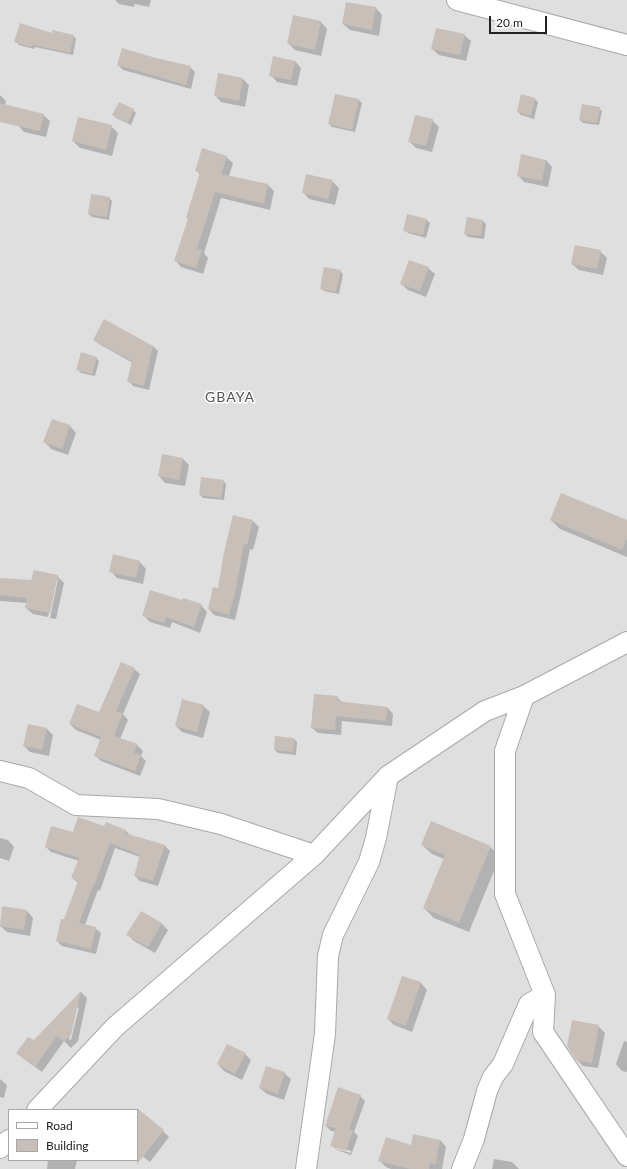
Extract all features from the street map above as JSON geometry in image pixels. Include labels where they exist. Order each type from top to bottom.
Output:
[{"type":"street","points":[[457,0],[627,45]]},
{"type":"street","points":[[38,1109],[115,1027],[314,855],[388,776],[485,711],[524,696],[627,642]]},
{"type":"street","points":[[524,696],[505,750],[505,894],[545,995],[543,1032],[627,1156]]},
{"type":"street","points":[[0,771],[29,778],[76,805],[158,808],[221,824],[314,855]]},
{"type":"street","points":[[306,1169],[325,1034],[328,956],[332,935],[369,862],[376,838],[388,776]]},
{"type":"street","points":[[462,1169],[474,1139],[487,1091],[493,1077],[503,1064],[529,1004],[545,995]]},
{"type":"shaded area","points":[[0,0],[627,0],[627,1169],[0,1169]]},
{"type":"building","points":[[346,2],[376,7],[372,30],[342,24]]},
{"type":"building","points":[[293,15],[321,21],[315,50],[287,44]]},
{"type":"building","points":[[20,23],[52,33],[52,30],[74,35],[70,53],[32,45],[31,47],[14,42]]},
{"type":"building","points":[[436,28],[465,34],[460,55],[431,49]]},
{"type":"building","points":[[122,48],[191,66],[186,85],[117,65]]},
{"type":"building","points":[[273,56],[295,61],[291,80],[269,76]]},
{"type":"building","points":[[218,73],[243,78],[239,101],[214,96]]},
{"type":"building","points":[[335,94],[359,99],[352,130],[328,124]]},
{"type":"building","points":[[521,94],[535,98],[531,116],[517,112]]},
{"type":"building","points":[[119,102],[134,109],[128,123],[112,115]]},
{"type":"building","points":[[0,103],[44,114],[40,131],[0,122]]},
{"type":"building","points":[[582,104],[600,107],[597,123],[579,120]]},
{"type":"building","points":[[415,115],[433,119],[426,146],[408,142]]},
{"type":"building","points":[[78,117],[112,125],[106,150],[72,141]]},
{"type":"building","points":[[202,148],[227,156],[221,174],[268,184],[264,204],[215,192],[197,249],[202,250],[196,268],[174,261],[188,219],[186,218],[200,172],[195,171]]},
{"type":"building","points":[[521,154],[546,160],[542,181],[517,176]]},
{"type":"building","points":[[306,174],[333,180],[328,199],[302,193]]},
{"type":"building","points":[[91,194],[110,197],[107,217],[88,214]]},
{"type":"building","points":[[407,214],[427,219],[423,235],[403,231]]},
{"type":"building","points":[[467,217],[483,220],[481,236],[464,234]]},
{"type":"building","points":[[575,245],[601,250],[597,269],[571,264]]},
{"type":"building","points":[[409,260],[429,267],[420,291],[400,284]]},
{"type":"building","points":[[324,267],[341,270],[336,292],[320,289]]},
{"type":"building","points":[[104,319],[153,346],[144,386],[127,382],[132,361],[93,340]]},
{"type":"building","points":[[81,352],[97,357],[92,374],[76,370]]},
{"type":"building","points":[[52,419],[70,425],[62,449],[43,442]]},
{"type":"building","points":[[162,454],[183,458],[179,480],[158,476]]},
{"type":"building","points":[[201,477],[224,480],[221,498],[199,495]]},
{"type":"building","points":[[561,493],[627,520],[627,539],[622,550],[550,520]]},
{"type":"building","points":[[233,515],[253,520],[247,545],[244,544],[235,593],[229,615],[208,609],[213,587],[218,588],[224,552]]},
{"type":"building","points":[[113,554],[140,561],[136,578],[109,572]]},
{"type":"building","points":[[34,570],[58,575],[50,613],[25,608],[27,598],[0,595],[0,578],[31,580]]},
{"type":"building","points":[[150,590],[182,600],[183,598],[202,604],[194,627],[166,617],[164,623],[142,616]]},
{"type":"building","points":[[121,662],[135,668],[116,711],[123,713],[114,736],[138,744],[134,753],[141,755],[135,771],[94,756],[101,737],[69,724],[77,704],[99,712]]},
{"type":"building","points":[[314,694],[338,696],[337,701],[388,707],[386,721],[336,716],[335,730],[311,728]]},
{"type":"building","points":[[182,699],[204,705],[197,732],[175,726]]},
{"type":"building","points":[[28,724],[47,728],[42,750],[23,746]]},
{"type":"building","points":[[275,736],[294,738],[293,752],[274,750]]},
{"type":"building","points":[[78,817],[104,826],[106,822],[126,830],[125,833],[165,845],[153,881],[134,876],[140,855],[110,843],[79,923],[96,927],[91,949],[56,941],[61,919],[64,919],[78,881],[71,878],[79,858],[45,847],[51,826],[73,832]]},
{"type":"building","points":[[431,821],[491,846],[459,923],[423,908],[445,855],[421,845]]},
{"type":"building","points":[[2,906],[27,910],[24,930],[0,926]]},
{"type":"building","points":[[141,911],[162,923],[148,947],[126,935]]},
{"type":"building","points":[[402,976],[421,982],[406,1026],[387,1019]]},
{"type":"building","points":[[81,991],[71,1035],[64,1042],[57,1036],[35,1067],[16,1053],[28,1037],[34,1040]]},
{"type":"building","points":[[572,1020],[599,1025],[592,1063],[576,1060],[567,1046]]},
{"type":"building","points":[[227,1044],[246,1053],[235,1074],[217,1064]]},
{"type":"building","points":[[266,1066],[285,1072],[278,1094],[259,1088]]},
{"type":"building","points":[[338,1087],[361,1095],[349,1129],[353,1130],[346,1151],[330,1146],[336,1128],[325,1126]]},
{"type":"building","points":[[137,1108],[164,1130],[137,1164],[138,1109]]},
{"type":"building","points":[[413,1134],[440,1140],[436,1164],[430,1163],[429,1169],[410,1169],[378,1161],[386,1137],[411,1145]]},
{"type":"district","name":"GBAYA","points":[[230,397]]}]
